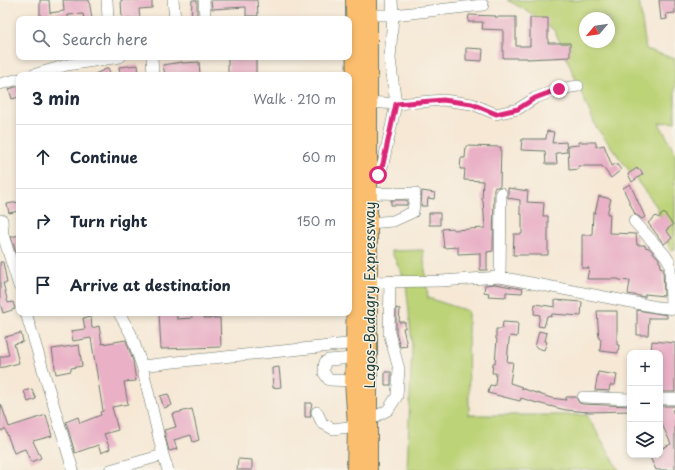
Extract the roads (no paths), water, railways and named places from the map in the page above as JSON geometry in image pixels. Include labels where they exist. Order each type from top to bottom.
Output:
[{"type":"highway","name":"Lagos-Badagry Expressway","points":[[352,17],[354,0]]},
{"type":"highway","name":"Lagos-Badagry Expressway","points":[[355,470],[362,423],[368,282],[370,151],[368,102],[369,8]]},
{"type":"highway","name":"Lagos-Badagry Expressway","points":[[351,60],[351,72]]},
{"type":"highway","name":"Lagos-Badagry Expressway","points":[[352,202],[353,381],[362,423],[369,470]]},
{"type":"street","points":[[107,0],[108,16]]},
{"type":"street","points":[[173,0],[175,16]]},
{"type":"street","points":[[204,0],[205,16]]},
{"type":"street","points":[[369,224],[393,221],[413,212],[415,193],[400,194],[369,186],[378,175],[383,164],[396,104],[390,59],[393,15],[392,0]]},
{"type":"street","points":[[369,8],[393,15],[483,5]]},
{"type":"street","points":[[40,72],[67,61],[78,60]]},
{"type":"street","points":[[152,60],[153,72]]},
{"type":"street","points":[[0,84],[16,80]]},
{"type":"street","points":[[368,102],[396,104],[443,100],[472,104],[496,114],[518,109],[535,98],[559,89],[578,86]]},
{"type":"street","points":[[500,277],[501,192]]},
{"type":"street","points":[[2,220],[1,235],[16,278]]},
{"type":"street","points":[[368,282],[441,281],[500,277],[657,307],[673,308],[670,263],[665,255],[634,221]]},
{"type":"street","points":[[317,412],[322,423],[333,429],[362,423],[388,410],[397,396],[399,369],[389,333],[390,281]]},
{"type":"street","points":[[27,316],[73,470]]},
{"type":"street","points":[[121,316],[131,334],[142,366],[163,455],[168,470]]},
{"type":"street","points":[[142,366],[178,361],[285,352],[354,351]]},
{"type":"street","points":[[353,381],[329,380],[324,370],[325,362],[328,360],[354,351]]},
{"type":"street","points":[[583,397],[627,399]]},
{"type":"street","points":[[663,399],[675,399]]},
{"type":"street","points":[[110,470],[163,455]]}]
